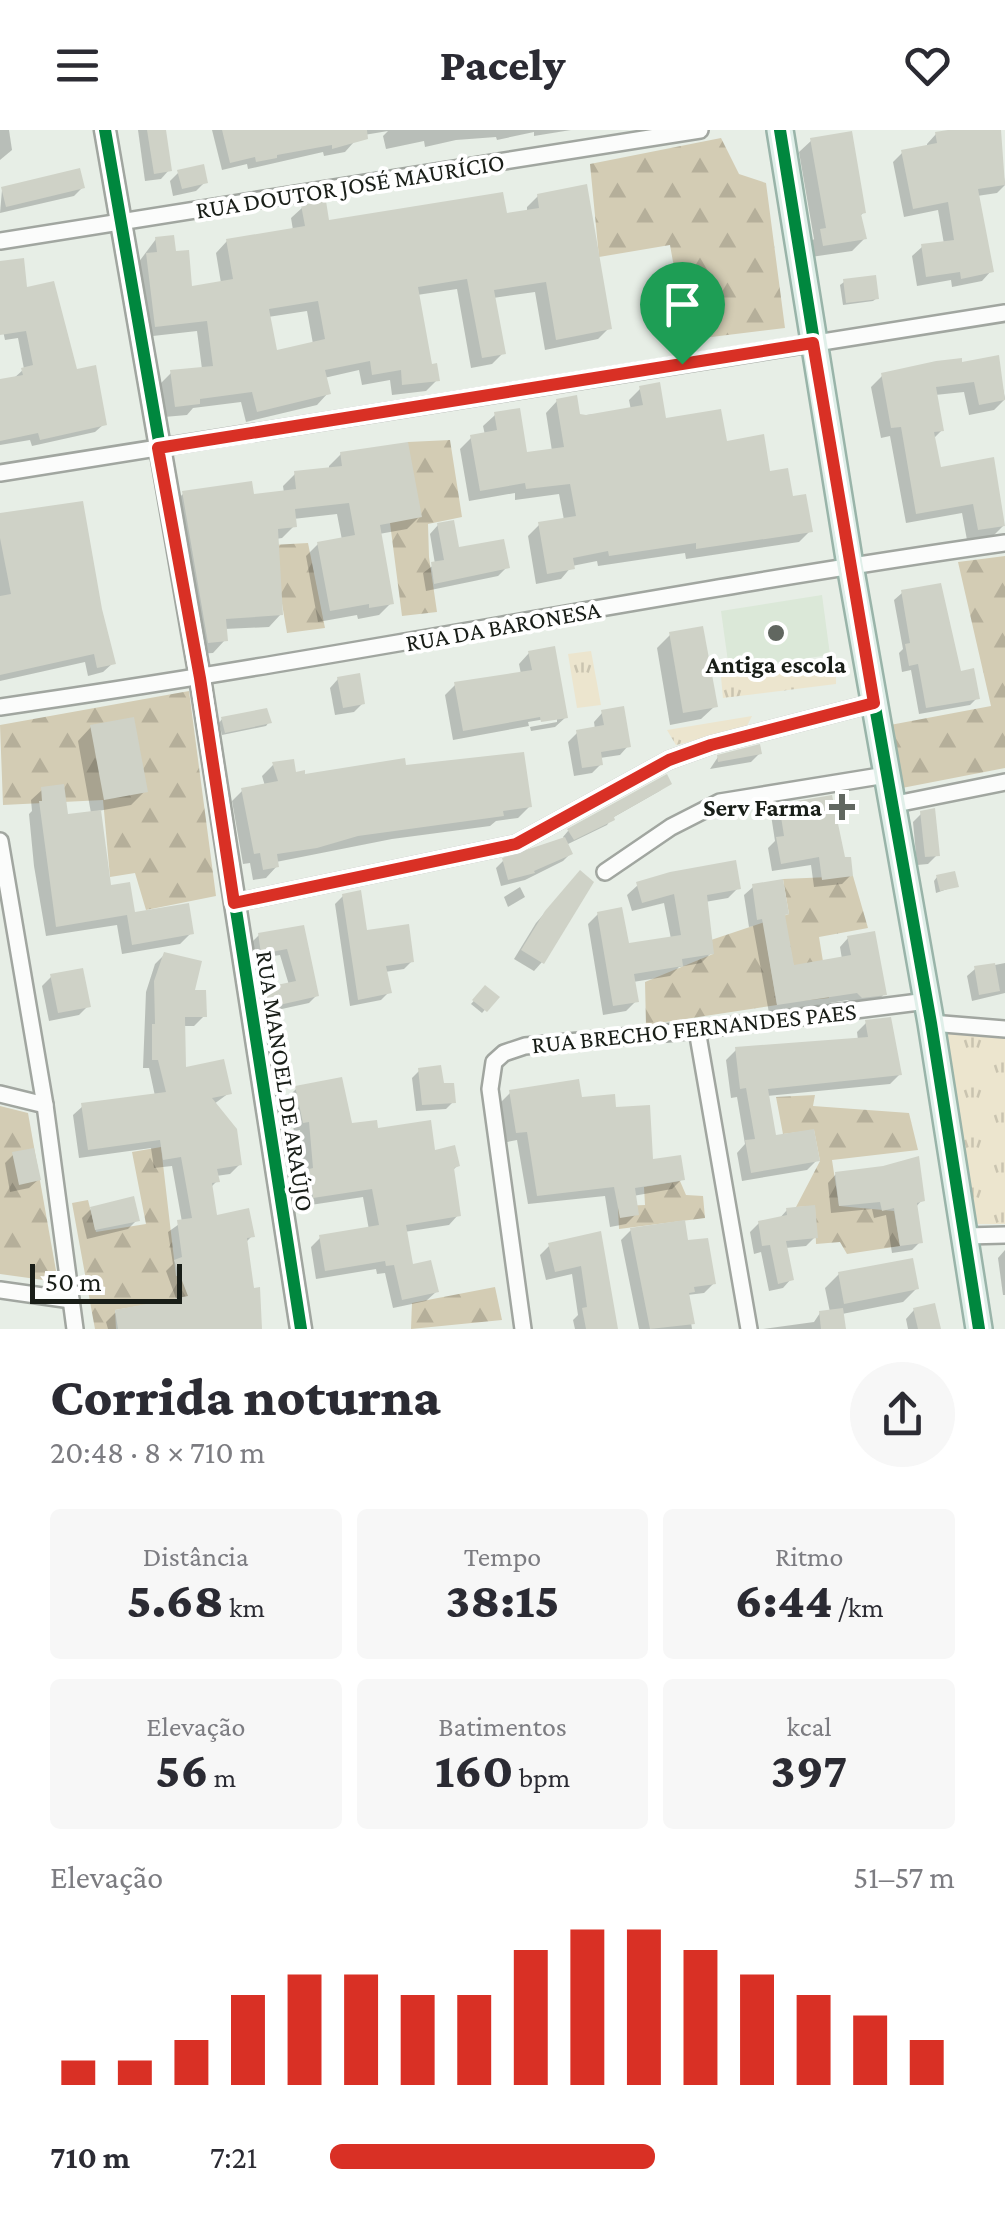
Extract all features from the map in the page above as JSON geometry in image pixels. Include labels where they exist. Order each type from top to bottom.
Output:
[{"type":"main road","points":[[780,130],[979,1329]]},
{"type":"street","name":"RUA MANOEL DE ARAÚJO","points":[[105,130],[200,678],[301,1329]]},
{"type":"street","name":"RUA DOUTOR JOSÉ MAURÍCIO","points":[[0,241],[700,130]]},
{"type":"street","points":[[0,473],[1005,313]]},
{"type":"street","name":"RUA DA BARONESA","points":[[0,707],[200,678],[850,565],[1005,543]]},
{"type":"street","points":[[234,903],[516,844],[669,760],[711,745],[874,703]]},
{"type":"street","points":[[605,872],[671,827],[720,802],[886,775]]},
{"type":"street","points":[[891,804],[1005,782]]},
{"type":"street","points":[[0,840],[46,1105],[74,1329]]},
{"type":"street","name":"RUA BRECHO FERNANDES PAES","points":[[523,1329],[490,1089],[494,1062],[504,1053],[525,1046],[929,1012],[1005,1030]]},
{"type":"street","points":[[697,1030],[748,1329]]},
{"type":"street","points":[[0,1094],[46,1105]]},
{"type":"street","points":[[966,1236],[1005,1235]]},
{"type":"street","points":[[0,1290],[70,1300]]},
{"type":"shaded area","name":"Antiga escola","points":[[822,595],[830,655],[729,669],[721,611]]},
{"type":"green space","points":[[721,138],[739,174],[766,183],[785,328],[687,340],[670,245],[599,257],[590,164]]},
{"type":"green space","points":[[450,440],[462,517],[428,524],[437,612],[402,616],[390,523],[408,442]]},
{"type":"green space","points":[[308,543],[325,628],[287,633],[272,545]]},
{"type":"green space","points":[[1005,556],[1005,768],[902,788],[890,725],[991,706],[958,562]]},
{"type":"green space","points":[[591,651],[601,705],[577,708],[568,654]]},
{"type":"green space","points":[[836,661],[836,684],[723,698],[721,677]]},
{"type":"green space","points":[[189,691],[216,896],[146,910],[135,873],[110,877],[103,800],[3,805],[0,725]]},
{"type":"green space","points":[[752,716],[746,728],[676,745],[667,730]]},
{"type":"green space","points":[[853,876],[868,928],[819,937],[829,998],[800,1001],[789,941],[767,945],[777,1005],[646,1025],[645,982],[713,954],[711,940],[789,914],[783,879]]},
{"type":"green space","points":[[940,1021],[1005,1024],[1005,1224],[972,1224]]},
{"type":"green space","points":[[815,1095],[813,1106],[909,1113],[918,1150],[832,1160],[839,1206],[894,1211],[900,1246],[847,1254],[840,1242],[816,1244],[815,1206],[796,1207],[820,1161],[814,1130],[783,1134],[776,1097]]},
{"type":"green space","points":[[0,1106],[28,1113],[58,1282],[0,1274]]},
{"type":"green space","points":[[161,1147],[176,1276],[219,1276],[216,1293],[115,1310],[116,1329],[95,1329],[72,1203],[88,1200],[96,1232],[146,1224],[132,1152]]},
{"type":"green space","points":[[680,1181],[686,1195],[703,1196],[705,1218],[619,1229],[618,1206],[645,1205],[644,1187]]},
{"type":"green space","points":[[495,1287],[502,1320],[411,1329],[412,1303]]},
{"type":"building","points":[[147,130],[166,130],[172,171],[154,174]]},
{"type":"building","points":[[222,130],[367,130],[368,139],[332,149],[332,145],[256,162],[255,157],[230,163]]},
{"type":"building","points":[[1001,130],[1005,185],[978,189],[994,272],[961,279],[960,272],[926,277],[921,244],[954,240],[948,202],[913,209],[901,150],[937,143],[935,132]]},
{"type":"building","points":[[852,131],[867,239],[823,246],[820,229],[826,228],[810,138]]},
{"type":"building","points":[[204,164],[208,183],[182,189],[177,170]]},
{"type":"building","points":[[80,168],[85,188],[6,207],[1,187]]},
{"type":"building","points":[[587,184],[612,329],[556,340],[546,282],[494,290],[506,354],[482,358],[467,279],[418,287],[432,364],[437,363],[440,381],[402,385],[401,370],[372,375],[370,361],[325,370],[331,394],[257,412],[252,392],[200,399],[200,404],[175,407],[170,370],[213,366],[207,321],[155,327],[146,253],[157,252],[155,237],[174,235],[176,251],[189,250],[192,286],[233,279],[226,239],[305,226],[301,205],[326,201],[329,220],[503,192],[507,213],[539,208],[537,194]],"holes":[[[318,301],[325,339],[277,350],[269,309]]]},
{"type":"building","points":[[24,258],[27,287],[54,281],[77,369],[96,365],[107,425],[40,440],[38,433],[0,441],[0,379],[23,375],[21,368],[33,365],[26,331],[0,335],[0,261]]},
{"type":"building","points":[[876,275],[879,299],[846,303],[843,279]]},
{"type":"building","points":[[999,355],[1005,400],[979,405],[974,382],[936,387],[944,431],[934,432],[941,467],[994,457],[1005,526],[978,530],[973,504],[916,514],[901,427],[891,428],[881,373],[936,361],[962,358],[962,362]]},
{"type":"building","points":[[660,382],[666,418],[721,409],[727,441],[764,434],[770,471],[788,468],[793,496],[806,494],[813,532],[696,549],[696,543],[609,556],[608,551],[573,558],[575,569],[547,574],[538,522],[576,516],[570,484],[526,489],[525,483],[480,491],[470,435],[497,430],[494,412],[520,408],[527,452],[564,447],[556,399],[577,395],[580,414],[586,415],[643,405],[639,386]]},
{"type":"building","points":[[408,442],[422,517],[380,525],[394,604],[330,611],[317,542],[355,535],[349,503],[295,509],[297,527],[278,529],[283,615],[226,619],[228,641],[208,643],[182,491],[252,481],[254,494],[296,489],[294,471],[342,466],[340,452]]},
{"type":"building","points":[[83,501],[116,664],[97,668],[94,654],[0,675],[0,596],[11,594],[0,538],[0,513]]},
{"type":"building","points":[[454,520],[459,547],[504,539],[510,568],[434,584],[431,562],[444,560],[437,523]]},
{"type":"building","points":[[941,583],[961,671],[974,668],[980,699],[926,708],[918,664],[909,666],[905,644],[910,643],[901,590]]},
{"type":"building","points":[[703,626],[718,707],[683,713],[669,632]]},
{"type":"building","points":[[555,646],[568,718],[541,722],[540,717],[463,731],[454,682],[532,670],[528,651]]},
{"type":"building","points":[[360,673],[365,704],[343,708],[337,677]]},
{"type":"building","points":[[624,706],[631,747],[601,752],[603,765],[582,768],[576,730],[604,725],[601,710]]},
{"type":"building","points":[[267,708],[272,723],[225,733],[221,717]]},
{"type":"building","points":[[134,717],[148,792],[104,800],[90,725]]},
{"type":"building","points":[[760,744],[762,754],[718,762],[717,755]]},
{"type":"building","points":[[524,752],[532,807],[503,811],[504,816],[358,836],[277,854],[279,867],[263,870],[260,853],[254,854],[241,788],[278,781],[272,762],[294,759],[296,772],[305,770],[305,774],[405,758],[406,765]]},
{"type":"building","points":[[667,774],[672,784],[614,817],[615,820],[574,840],[567,829]]},
{"type":"building","points":[[64,784],[68,814],[101,810],[111,885],[130,882],[135,912],[189,903],[194,934],[132,945],[127,915],[56,927],[39,801],[41,787]]},
{"type":"building","points":[[832,795],[853,876],[822,880],[819,857],[781,864],[776,837],[784,836],[779,804]]},
{"type":"building","points":[[935,808],[940,856],[925,857],[920,811]]},
{"type":"building","points":[[565,837],[573,854],[535,873],[508,880],[502,858]]},
{"type":"building","points":[[736,860],[741,889],[707,895],[714,954],[682,959],[683,966],[634,974],[639,1002],[613,1006],[597,912],[622,907],[629,943],[681,935],[674,894],[642,903],[636,882]]},
{"type":"building","points":[[580,870],[594,882],[544,964],[521,950],[545,911]]},
{"type":"building","points":[[955,871],[959,887],[940,891],[936,875]]},
{"type":"building","points":[[783,879],[794,965],[851,955],[847,936],[875,931],[887,995],[862,998],[857,993],[777,1005],[752,884]]},
{"type":"building","points":[[361,890],[367,930],[409,924],[414,962],[386,966],[392,993],[358,1000],[342,894]]},
{"type":"building","points":[[304,925],[319,996],[266,1008],[262,988],[296,981],[287,949],[261,954],[258,933]]},
{"type":"building","points":[[164,952],[202,961],[195,990],[206,990],[207,1017],[185,1017],[186,1067],[224,1059],[232,1094],[212,1098],[237,1129],[242,1165],[217,1169],[220,1182],[212,1183],[217,1215],[249,1208],[255,1237],[247,1238],[254,1288],[260,1287],[262,1329],[118,1329],[115,1310],[188,1296],[174,1260],[182,1257],[177,1220],[192,1218],[181,1157],[163,1160],[160,1140],[88,1150],[81,1103],[166,1092],[158,1060],[152,1060],[154,981]]},
{"type":"building","points":[[995,963],[1000,991],[979,995],[974,966]]},
{"type":"building","points":[[83,968],[91,1007],[58,1013],[50,974]]},
{"type":"building","points":[[485,985],[500,997],[487,1012],[472,1000]]},
{"type":"building","points":[[891,1017],[902,1075],[768,1089],[776,1135],[814,1129],[820,1161],[751,1173],[745,1140],[755,1139],[746,1088],[740,1089],[735,1047],[868,1037],[865,1020]]},
{"type":"building","points":[[441,1065],[444,1083],[454,1083],[456,1103],[422,1105],[418,1068]]},
{"type":"building","points":[[342,1077],[352,1123],[377,1120],[378,1128],[431,1120],[435,1150],[455,1145],[460,1166],[454,1168],[461,1216],[406,1225],[413,1264],[431,1260],[439,1292],[402,1300],[394,1265],[386,1266],[385,1261],[325,1271],[319,1235],[379,1225],[372,1189],[313,1198],[309,1122],[303,1123],[295,1086]]},
{"type":"building","points":[[579,1079],[582,1097],[615,1094],[616,1107],[650,1105],[653,1159],[681,1155],[685,1180],[635,1188],[639,1215],[620,1218],[614,1187],[537,1196],[527,1132],[516,1133],[509,1090]]},
{"type":"building","points":[[34,1148],[41,1180],[19,1185],[12,1152]]},
{"type":"building","points":[[919,1156],[925,1201],[917,1203],[923,1243],[900,1246],[894,1208],[882,1211],[880,1202],[839,1206],[835,1172],[883,1166]]},
{"type":"building","points":[[134,1196],[140,1221],[95,1230],[90,1207]]},
{"type":"building","points":[[815,1205],[818,1238],[786,1241],[794,1280],[778,1284],[770,1245],[762,1246],[758,1221],[787,1215],[786,1208]]},
{"type":"building","points":[[685,1220],[688,1240],[708,1238],[716,1284],[694,1287],[695,1292],[689,1293],[695,1324],[650,1329],[630,1228]]},
{"type":"building","points":[[601,1231],[618,1329],[586,1329],[581,1266],[555,1272],[548,1243]]},
{"type":"building","points":[[913,1258],[919,1289],[844,1304],[838,1272]]},
{"type":"building","points":[[935,1303],[941,1329],[918,1329],[913,1308]]},
{"type":"building","points":[[843,1308],[846,1329],[821,1329],[819,1311]]},
{"type":"cycle path","points":[[105,130],[200,678],[301,1329]]},
{"type":"cycle path","points":[[780,130],[979,1329]]},
{"type":"place","name":"Antiga escola","points":[[776,633]]},
{"type":"place","name":"Serv Farma","points":[[842,807]]},
{"type":"route","points":[[813,343],[874,703],[711,745],[669,760],[516,844],[234,903],[200,678],[158,448],[682,364],[813,343]]}]
